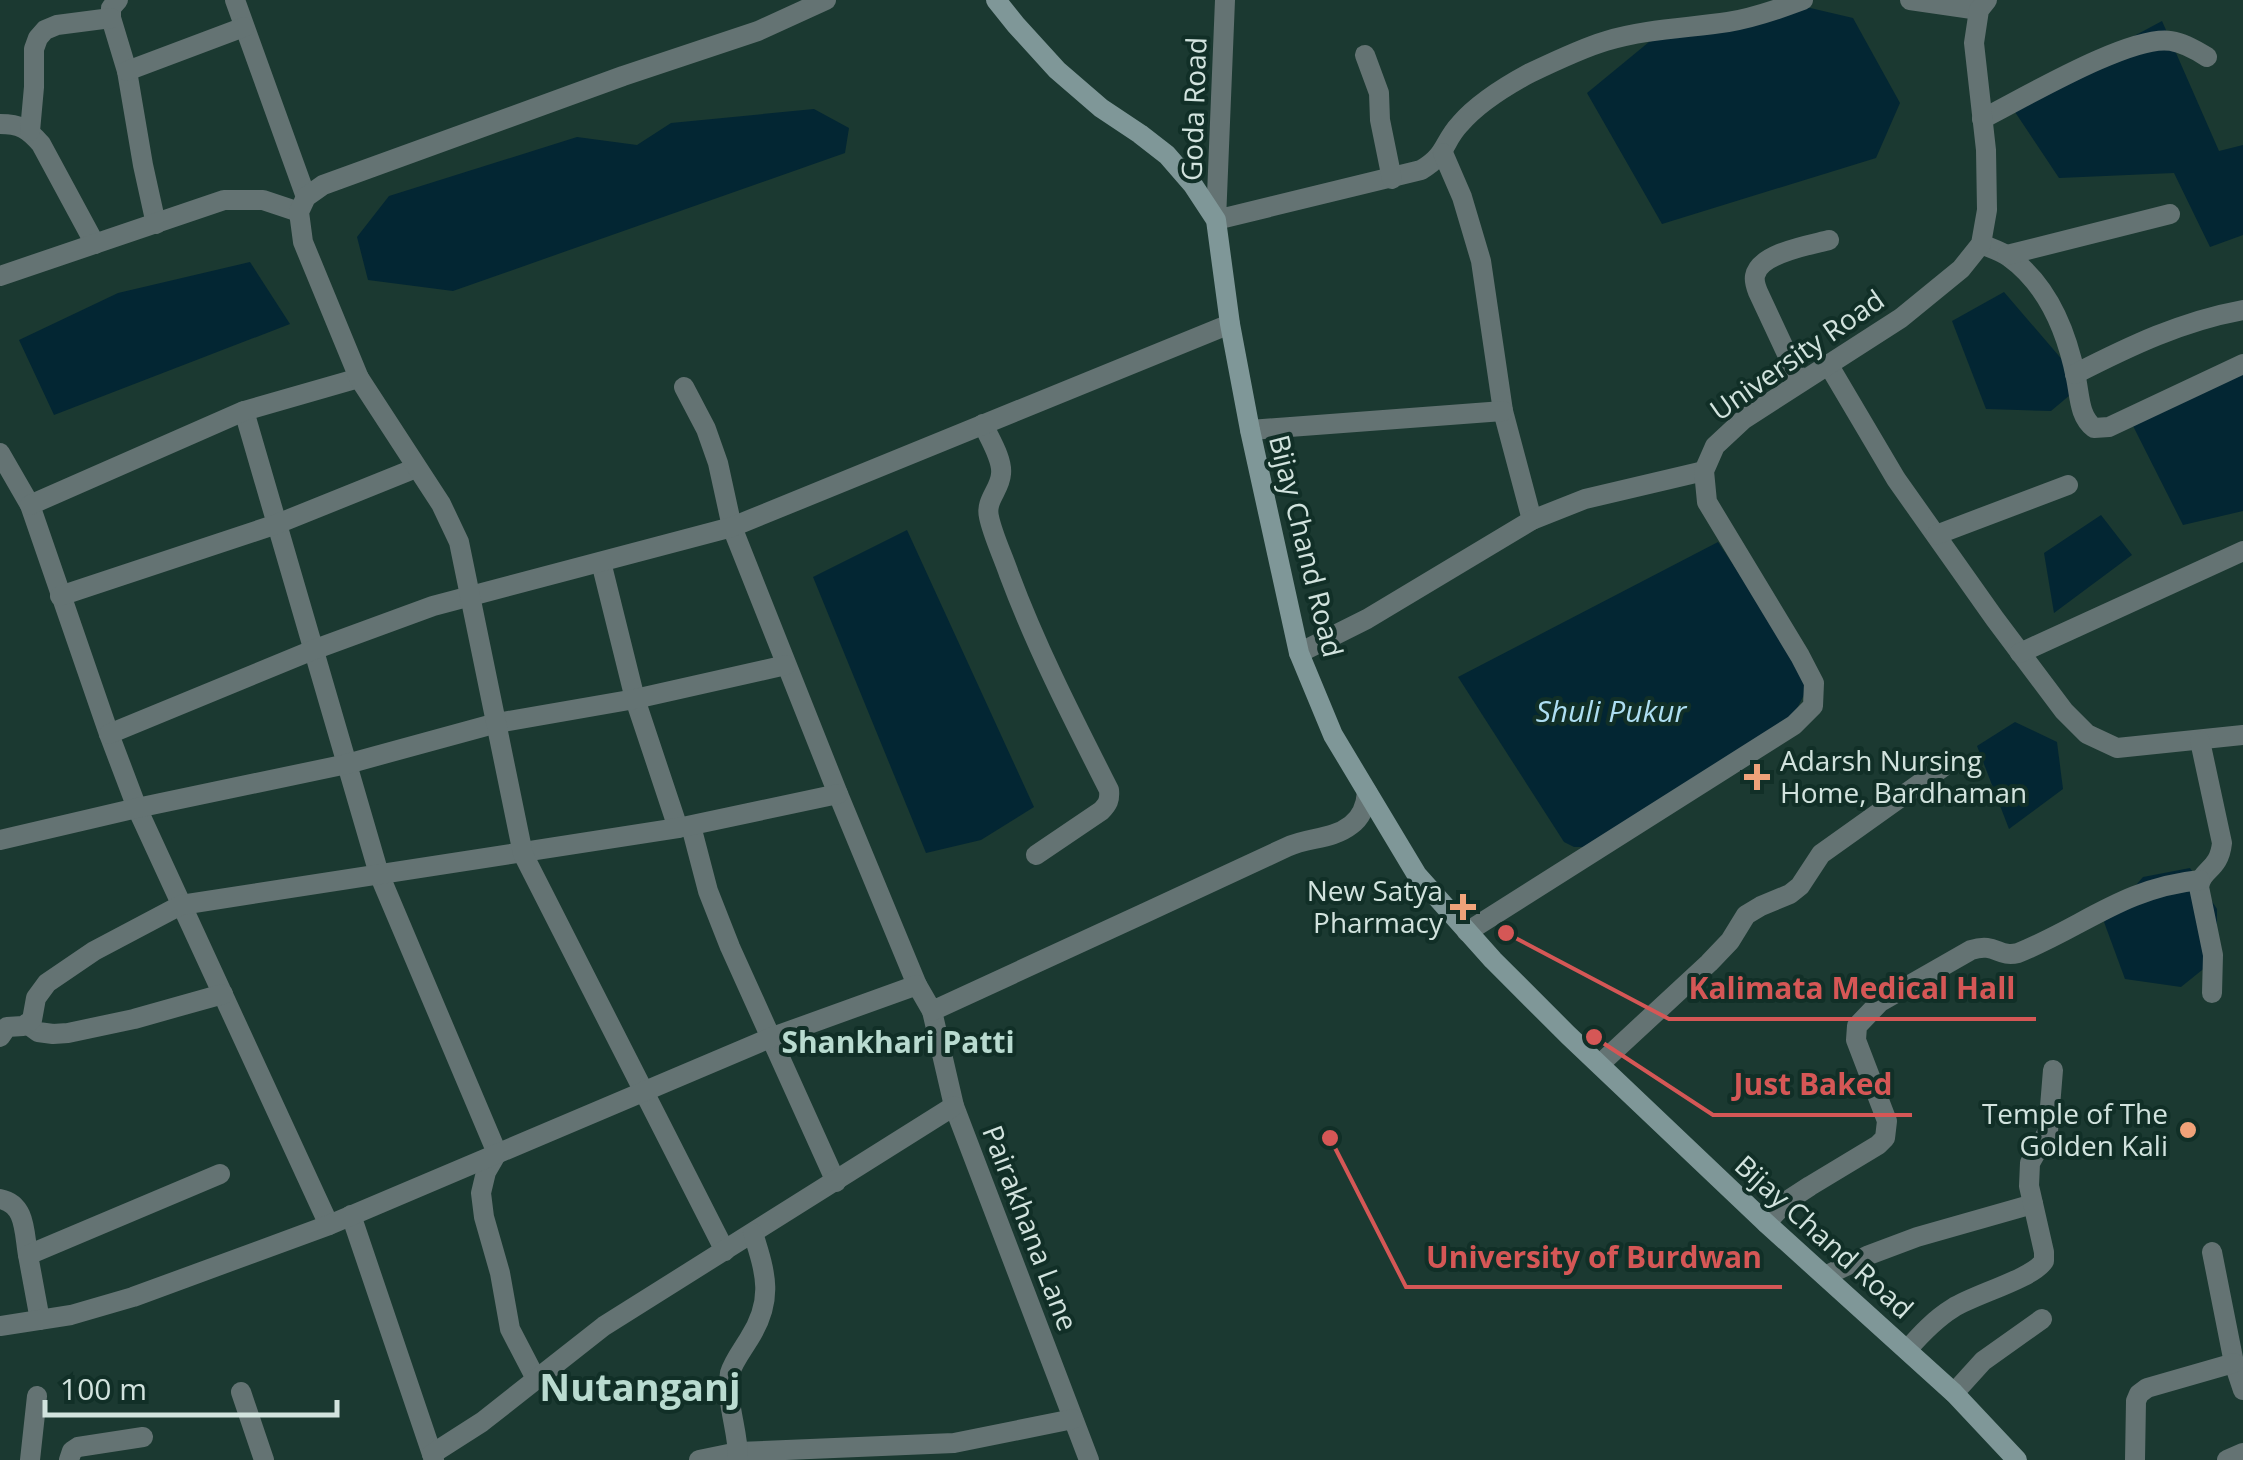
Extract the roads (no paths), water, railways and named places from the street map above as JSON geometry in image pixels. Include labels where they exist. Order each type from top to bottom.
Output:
[{"type":"main road","name":"Bijay Chand Road","points":[[996,0],[1057,70],[1100,108],[1167,155],[1216,220],[1250,430],[1300,654],[1333,734],[1418,875],[1492,960],[1766,1223],[1954,1392],[2017,1460]]},
{"type":"street","points":[[235,0],[302,205],[303,242],[359,378],[441,504],[459,542],[523,854],[724,1251]]},
{"type":"street","points":[[0,276],[224,200],[302,205],[324,185],[622,76],[758,31],[826,0]]},
{"type":"street","name":"Goda Road","points":[[1216,220],[1226,0]]},
{"type":"street","points":[[1216,220],[1421,170],[1434,163],[1457,126],[1488,99],[1527,74],[1605,41],[1732,21],[1802,0]]},
{"type":"street","points":[[1910,0],[1983,5],[1974,44],[1986,150],[1986,210],[1981,244],[2007,255],[2043,292],[2061,326],[2086,421],[2094,428],[2109,427],[2243,364]]},
{"type":"street","points":[[30,130],[38,38],[57,25],[114,9],[156,224]]},
{"type":"street","points":[[127,71],[244,27]]},
{"type":"street","points":[[1982,119],[2142,42],[2170,40],[2207,57]]},
{"type":"street","points":[[1365,55],[1380,93],[1383,138],[1392,179]]},
{"type":"street","points":[[0,124],[19,124],[30,130],[95,244]]},
{"type":"street","points":[[1443,153],[1462,196],[1482,261],[1503,411],[1532,520]]},
{"type":"street","points":[[2007,255],[2170,214]]},
{"type":"street","points":[[1800,382],[1754,278],[1758,267],[1771,257],[1829,240]]},
{"type":"street","name":"University Road","points":[[1704,471],[1715,446],[1744,420],[1901,318],[1961,269],[1981,244]]},
{"type":"street","points":[[2075,374],[2175,327],[2243,310]]},
{"type":"street","points":[[108,734],[312,650],[433,606],[732,527],[1230,324]]},
{"type":"street","points":[[1828,364],[1896,479],[2020,653],[2064,711],[2088,734],[2116,748],[2243,735]]},
{"type":"street","points":[[30,506],[244,411],[359,378]]},
{"type":"street","name":"Pairakhana Lane","points":[[684,387],[706,429],[732,527],[786,664],[917,985],[932,1012],[954,1106],[1089,1460]]},
{"type":"street","points":[[244,411],[379,874],[497,1153]]},
{"type":"street","points":[[1250,430],[1503,411]]},
{"type":"street","points":[[983,424],[1002,476],[987,512],[992,528],[1026,617],[1110,798],[1100,811],[1036,855]]},
{"type":"street","points":[[0,453],[30,506],[137,808],[330,1225]]},
{"type":"street","points":[[60,596],[276,524],[416,468]]},
{"type":"street","points":[[1300,654],[1368,619],[1532,520],[1585,499],[1704,471],[1708,502],[1814,683],[1813,706],[1794,725],[1467,932]]},
{"type":"street","points":[[1936,535],[2068,485]]},
{"type":"street","points":[[2020,653],[2243,550]]},
{"type":"street","points":[[601,562],[635,699],[708,891],[836,1182]]},
{"type":"street","points":[[0,840],[347,764],[497,723],[635,699],[786,664]]},
{"type":"street","points":[[1766,1223],[1788,1202],[1878,1146],[1884,1138],[1887,1122],[1856,1040],[1857,1026],[1880,1002],[1971,950],[1982,946],[2010,955],[2018,953],[2125,898],[2152,888],[2200,880],[2216,865],[2222,843],[2200,741]]},
{"type":"street","points":[[1600,1064],[1709,963],[1730,941],[1746,915],[1790,894],[1822,854],[1950,762]]},
{"type":"street","points":[[932,1012],[1290,845],[1334,836],[1360,816],[1367,792]]},
{"type":"street","points":[[0,1037],[7,1027],[32,1020],[36,998],[48,983],[94,951],[182,905],[684,827],[838,794]]},
{"type":"street","points":[[2200,880],[2213,956],[2212,992]]},
{"type":"street","points":[[0,1326],[72,1315],[330,1225],[770,1038],[917,985]]},
{"type":"street","points":[[27,1024],[38,1032],[68,1033],[222,994]]},
{"type":"street","points":[[1907,1350],[1952,1308],[2040,1267],[2044,1261],[2029,1186],[2030,1163],[2048,1132],[2053,1070]]},
{"type":"street","points":[[351,1215],[433,1457],[604,1326],[954,1106]]},
{"type":"street","points":[[497,1153],[486,1172],[481,1193],[484,1217],[510,1329],[536,1379]]},
{"type":"street","points":[[28,1255],[220,1174]]},
{"type":"street","points":[[0,1199],[18,1207],[40,1320]]},
{"type":"street","points":[[1825,1276],[1917,1237],[2033,1204]]},
{"type":"street","points":[[738,1456],[730,1370],[754,1332],[766,1295],[764,1269],[753,1234]]},
{"type":"street","points":[[2212,1252],[2243,1390]]},
{"type":"street","points":[[1954,1392],[1983,1361],[2042,1319]]},
{"type":"street","points":[[2135,1460],[2139,1394],[2146,1388],[2234,1363]]},
{"type":"street","points":[[241,1392],[264,1460]]},
{"type":"street","points":[[30,1460],[37,1396]]},
{"type":"street","points":[[698,1460],[954,1452],[1073,1419]]},
{"type":"street","points":[[70,1460],[72,1451],[78,1447],[143,1438]]},
{"type":"street","points":[[2227,1460],[2243,1453]]},
{"type":"water","points":[[1789,3],[1853,18],[1900,103],[1876,158],[1662,224],[1587,93],[1649,42]]},
{"type":"water","points":[[2162,21],[2219,151],[2243,145],[2243,235],[2210,247],[2174,173],[2059,178],[2009,103]]},
{"type":"water","points":[[814,109],[849,128],[845,153],[453,291],[368,280],[357,237],[389,196],[577,137],[637,145],[671,123]]},
{"type":"water","points":[[250,262],[290,324],[54,415],[19,340],[118,293]]},
{"type":"water","points":[[2004,292],[2083,384],[2051,411],[1986,409],[1952,321]]},
{"type":"water","points":[[2243,371],[2243,511],[2183,525],[2130,420]]},
{"type":"water","points":[[2101,515],[2132,555],[2054,613],[2044,553]]},
{"type":"water","points":[[907,530],[1034,807],[981,840],[926,853],[813,577]]},
{"type":"water","name":"Shuli Pukur","points":[[1718,542],[1803,670],[1806,691],[1791,720],[1584,847],[1574,847],[1564,842],[1458,677]]},
{"type":"water","points":[[2015,722],[2057,742],[2063,789],[2009,829],[1977,746]]},
{"type":"water","points":[[2190,868],[2217,909],[2217,958],[2181,987],[2125,979],[2104,922],[2143,877]]},
{"type":"place","name":"Adarsh Nursing Home, Bardhaman","points":[[1757,777]]},
{"type":"place","name":"New Satya Pharmacy","points":[[1463,907]]},
{"type":"place","name":"Kalimata Medical Hall","points":[[1506,933]]},
{"type":"place","name":"Just Baked","points":[[1594,1037]]},
{"type":"place","name":"Temple of The Golden Kali","points":[[2188,1130]]},
{"type":"place","name":"University of Burdwan","points":[[1330,1138]]},
{"type":"district","name":"Shankhari Patti","points":[[898,1043]]},
{"type":"district","name":"Nutanganj","points":[[640,1388]]}]
